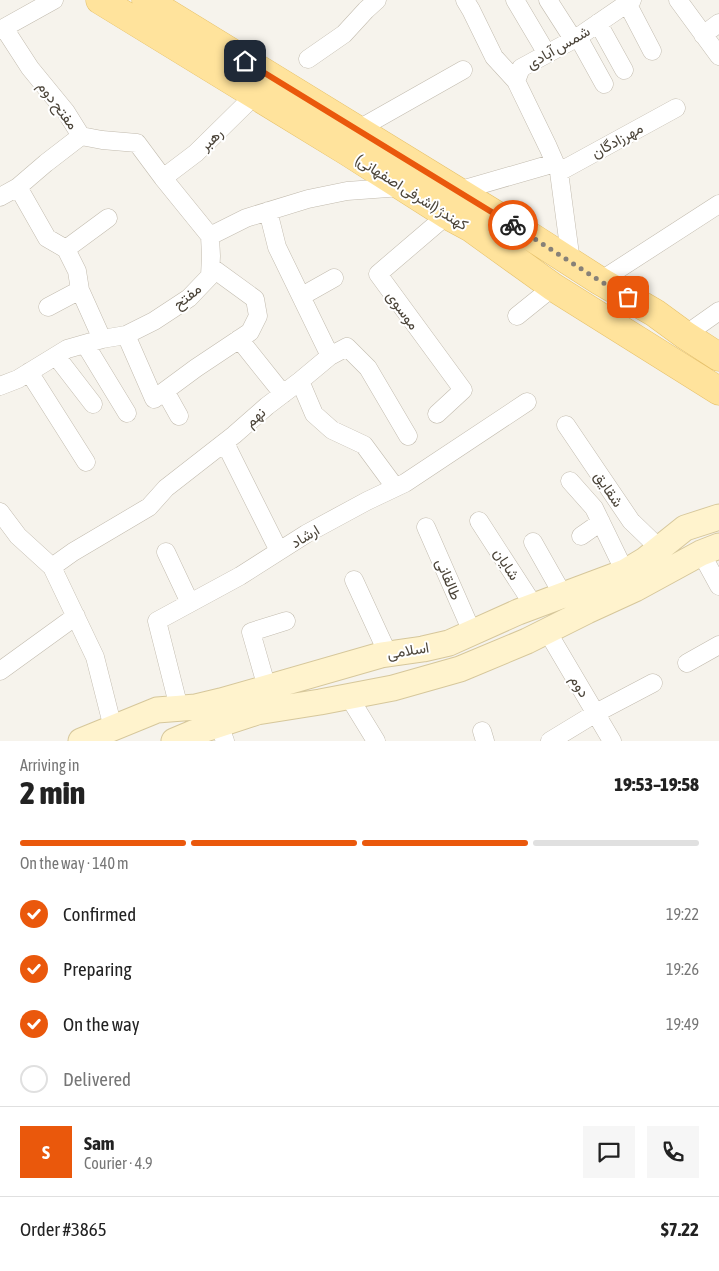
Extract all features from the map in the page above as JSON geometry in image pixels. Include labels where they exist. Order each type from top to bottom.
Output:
[{"type":"main road","name":"کهندژ (اشرفی اصفهانی)","points":[[100,0],[471,228],[553,287],[719,391]]},
{"type":"main road","name":"کهندژ (اشرفی اصفهانی)","points":[[146,0],[458,191],[600,281],[655,313],[719,357]]},
{"type":"main road","points":[[471,228],[509,238],[565,270],[572,272],[573,263]]},
{"type":"main road","points":[[591,311],[579,292],[582,286],[587,284],[655,313]]},
{"type":"street","points":[[2,29],[54,0]]},
{"type":"street","points":[[308,59],[344,34],[377,0]]},
{"type":"street","points":[[465,0],[494,57],[516,81]]},
{"type":"street","points":[[515,0],[547,54]]},
{"type":"street","points":[[548,0],[576,38],[604,84]]},
{"type":"street","points":[[678,0],[719,56]]},
{"type":"street","points":[[630,2],[652,51]]},
{"type":"street","name":"شمس آبادی","points":[[573,263],[557,168],[516,81],[522,68],[576,38],[630,2]]},
{"type":"street","points":[[703,35],[719,23]]},
{"type":"street","points":[[598,24],[624,70]]},
{"type":"street","name":"مفتح دوم","points":[[2,29],[30,68],[66,112],[81,136],[137,144],[210,236]]},
{"type":"street","points":[[357,130],[463,70]]},
{"type":"street","name":"رهبر","points":[[163,178],[196,154],[255,95]]},
{"type":"street","name":"مهرزادگان","points":[[557,168],[676,108]]},
{"type":"street","points":[[0,197],[18,187],[81,136]]},
{"type":"street","points":[[458,191],[557,168]]},
{"type":"street","points":[[18,187],[47,238],[66,248],[77,270],[80,290],[102,339]]},
{"type":"street","points":[[210,236],[246,218],[308,199],[347,191],[402,187]]},
{"type":"street","points":[[600,281],[719,204]]},
{"type":"street","points":[[268,211],[278,247],[330,356],[347,347],[368,368],[408,436]]},
{"type":"street","name":"موسوی","points":[[438,414],[463,390],[378,274],[448,215]]},
{"type":"street","points":[[66,248],[108,218]]},
{"type":"street","name":"مفتح","points":[[0,386],[18,379],[67,349],[102,339],[126,335],[189,298],[210,276],[210,236]]},
{"type":"street","points":[[126,335],[154,399],[250,332],[258,316],[255,299],[211,267]]},
{"type":"street","points":[[302,296],[334,278]]},
{"type":"street","points":[[516,316],[553,287]]},
{"type":"street","points":[[48,307],[80,290]]},
{"type":"street","points":[[685,335],[719,311]]},
{"type":"street","points":[[240,339],[283,394]]},
{"type":"street","points":[[85,344],[127,412]]},
{"type":"street","points":[[56,356],[93,404]]},
{"type":"street","name":"نهم","points":[[52,567],[73,552],[149,507],[166,488],[330,356]]},
{"type":"street","points":[[29,372],[86,462]]},
{"type":"street","points":[[300,381],[314,414],[332,430],[364,445],[395,487]]},
{"type":"street","points":[[165,391],[179,416]]},
{"type":"street","name":"ارشاد","points":[[179,708],[157,621],[240,576],[306,534],[405,483],[527,402]]},
{"type":"street","name":"شقایق","points":[[566,425],[631,521],[659,548]]},
{"type":"street","points":[[224,443],[279,551]]},
{"type":"street","points":[[570,481],[594,508],[625,572]]},
{"type":"street","points":[[0,512],[18,536],[52,567],[95,657],[112,728]]},
{"type":"street","name":"اسلامی","points":[[218,723],[267,688],[380,655],[449,643],[534,606],[625,572],[645,560],[686,528],[719,517]]},
{"type":"street","name":"شایان","points":[[479,521],[534,606]]},
{"type":"street","points":[[580,536],[601,522]]},
{"type":"street","name":"طالقانی","points":[[426,527],[472,632]]},
{"type":"street","points":[[533,542],[563,595]]},
{"type":"street","points":[[710,549],[719,586]]},
{"type":"street","name":"اسلامی","points":[[174,741],[218,723],[256,712],[393,688],[460,669],[527,642],[635,589],[710,549]]},
{"type":"street","points":[[166,552],[190,603]]},
{"type":"street","points":[[354,580],[388,654]]},
{"type":"street","points":[[0,670],[76,616]]},
{"type":"street","points":[[267,688],[251,632],[286,621]]},
{"type":"street","name":"دوم","points":[[547,631],[612,741]]},
{"type":"street","points":[[687,662],[719,644]]},
{"type":"street","points":[[550,741],[596,713],[653,683]]},
{"type":"street","points":[[349,697],[376,741]]},
{"type":"street","name":"اسلامی","points":[[81,741],[157,710],[196,707],[218,723]]},
{"type":"way so far","points":[[513,225],[628,297]]},
{"type":"route","points":[[245,61],[513,225]]}]
